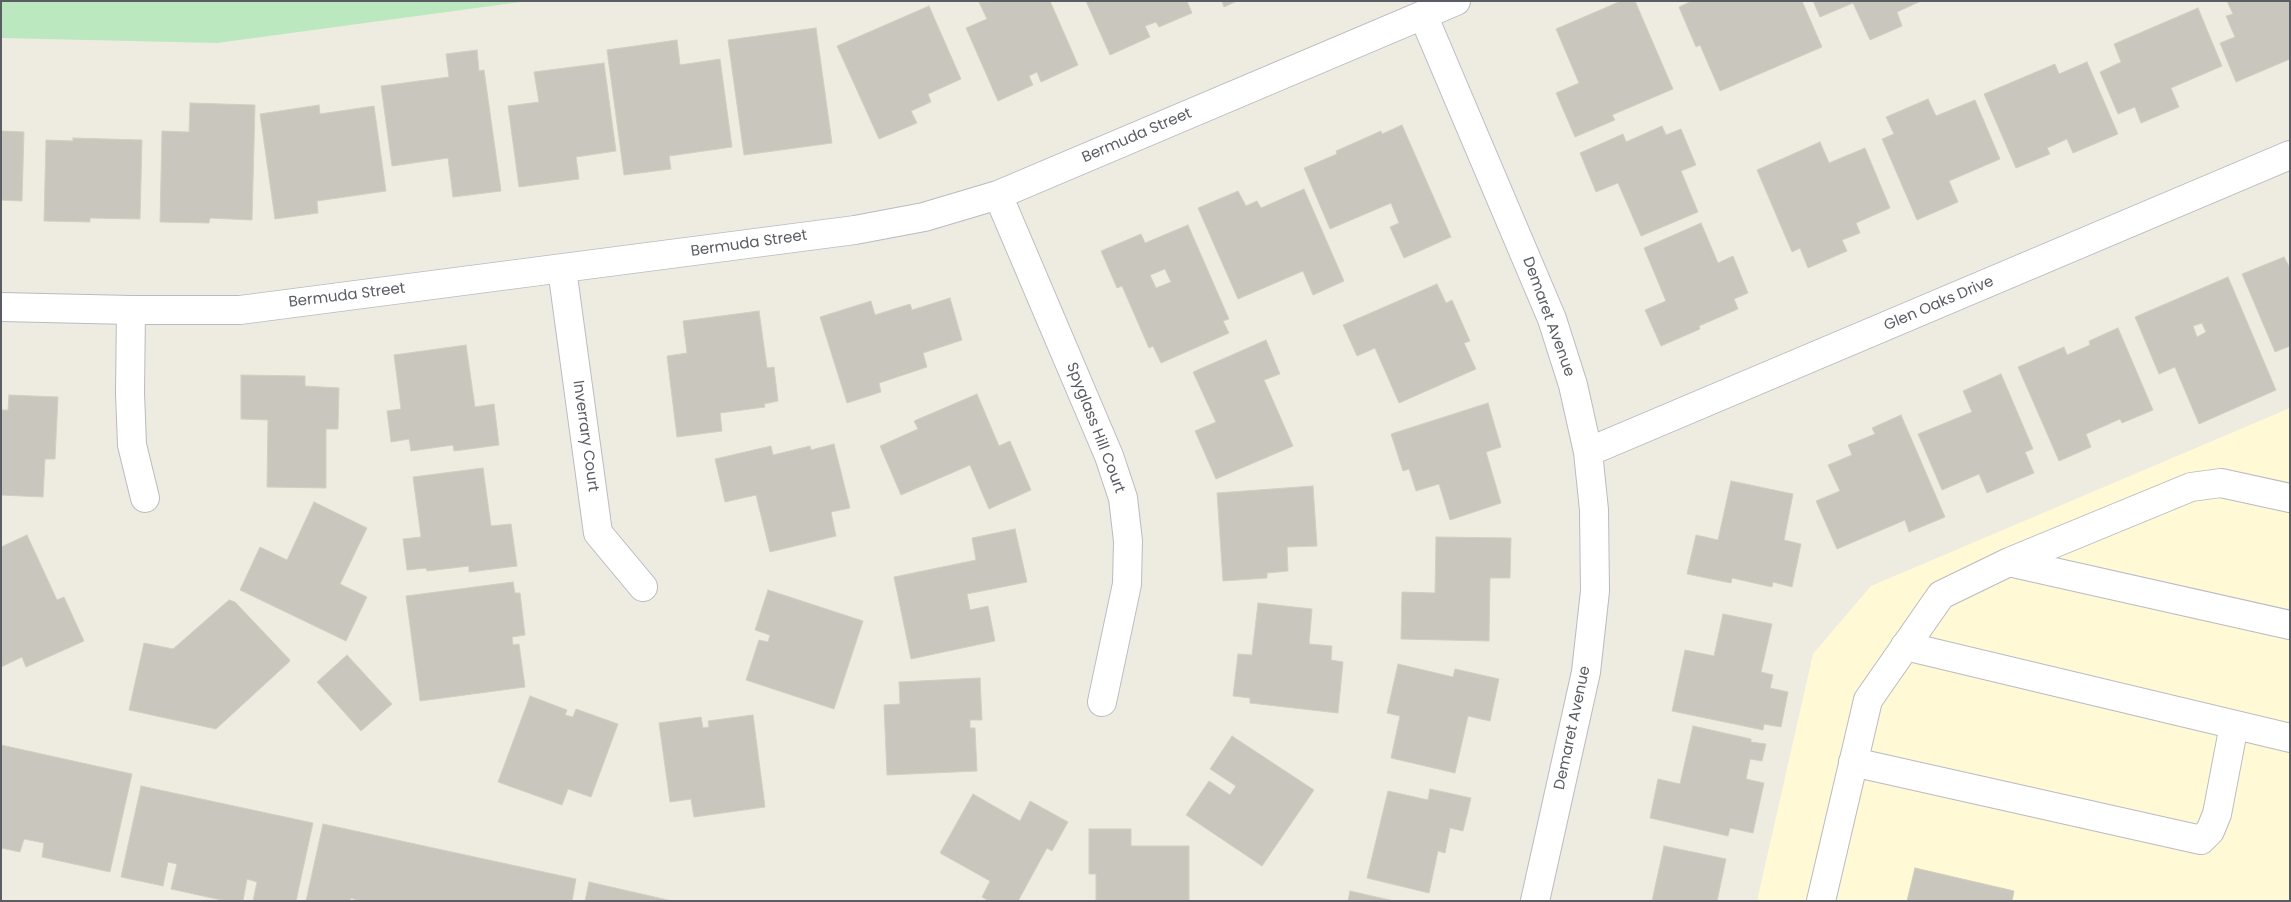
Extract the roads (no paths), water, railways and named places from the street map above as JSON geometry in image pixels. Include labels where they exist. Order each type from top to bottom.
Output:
[{"type":"street","name":"Bermuda Street","points":[[1,307],[240,310],[855,230],[924,217],[998,195],[1456,1]]},
{"type":"street","name":"Demaret Avenue","points":[[1424,15],[1552,319],[1573,385],[1588,452],[1594,510],[1596,591],[1586,672],[1535,901]]},
{"type":"street","name":"Glen Oaks Drive","points":[[1588,452],[2290,155]]},
{"type":"street","name":"Spyglass Hill Court","points":[[998,195],[1109,456],[1123,498],[1128,541],[1127,584],[1102,702]]},
{"type":"street","name":"Inverrary Court","points":[[562,269],[598,534],[643,587]]},
{"type":"street","points":[[131,310],[130,393],[132,445],[144,498]]},
{"type":"street","points":[[1821,901],[1868,700],[1941,595],[2010,562],[2191,486],[2221,483],[2290,498]]},
{"type":"street","points":[[2010,562],[2290,625]]},
{"type":"street","points":[[1905,646],[2290,738]]},
{"type":"street","points":[[1853,762],[2200,840],[2210,831],[2217,814],[2234,724]]}]
